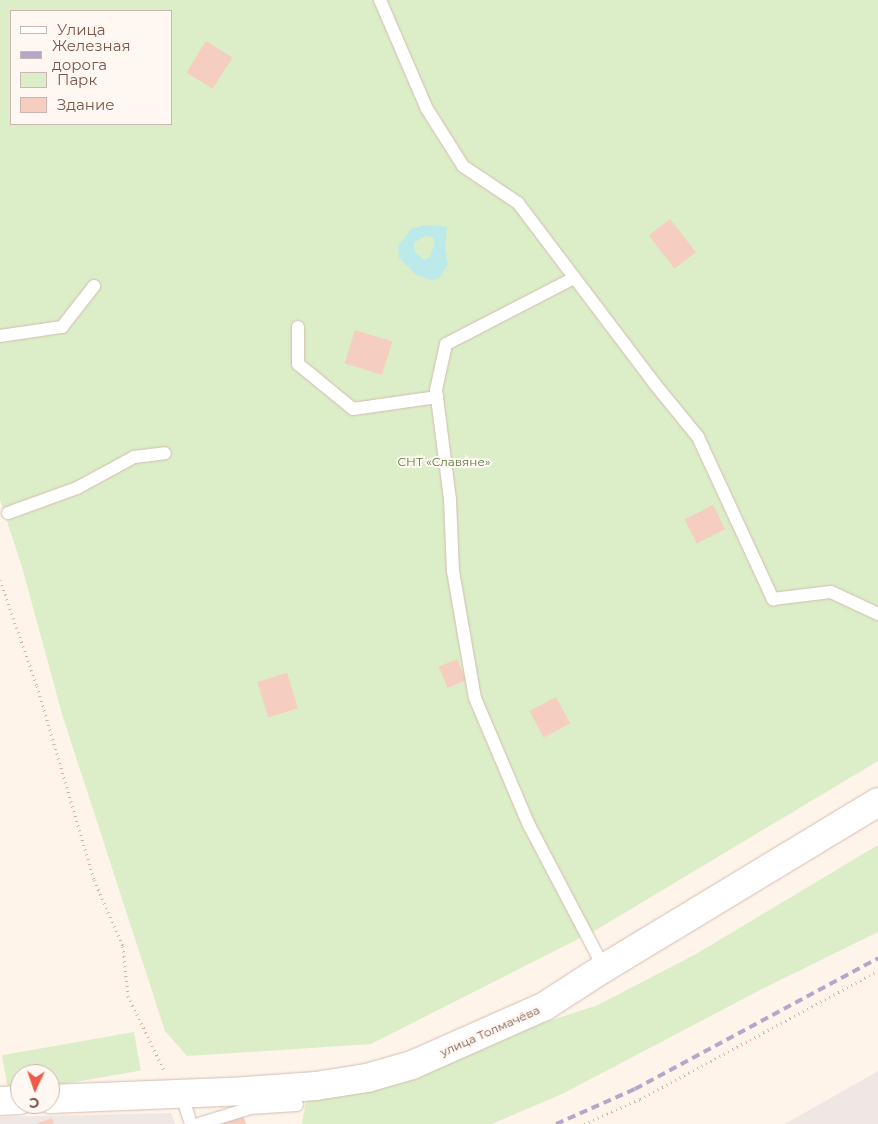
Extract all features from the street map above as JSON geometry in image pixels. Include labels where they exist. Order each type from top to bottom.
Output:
[{"type":"street","name":"улица Толмачёва","points":[[60,1099],[316,1086],[367,1078],[412,1065],[545,1006],[604,968],[878,802]]},
{"type":"lane","points":[[380,0],[427,109],[462,166],[518,202],[654,383],[698,437],[773,599],[831,592],[878,614]]},
{"type":"lane","points":[[574,278],[446,344],[436,390],[450,500],[453,571],[475,698],[530,825],[604,968]]},
{"type":"lane","points":[[0,336],[62,327],[94,286]]},
{"type":"lane","points":[[298,327],[298,364],[353,409],[437,397]]},
{"type":"lane","points":[[8,513],[77,488],[134,457],[165,453]]},
{"type":"lane","points":[[172,1094],[191,1124]]},
{"type":"lane","points":[[199,1124],[250,1108],[297,1105]]},
{"type":"path","points":[[0,580],[37,686],[94,880],[123,946],[128,996],[136,1016],[165,1072],[172,1094]]},
{"type":"path","points":[[584,1124],[640,1099],[878,971]]},
{"type":"shaded area","points":[[878,1071],[878,1124],[785,1124]]},
{"type":"shaded area","points":[[171,1113],[175,1124],[0,1124],[0,1117]]},
{"type":"green space","name":"СНТ «Славяне»","points":[[0,0],[878,0],[878,761],[596,930],[371,1044],[187,1056],[165,1031],[62,714],[22,567],[0,500]]},
{"type":"green space","points":[[878,845],[878,932],[762,989],[564,1093],[492,1124],[302,1124],[306,1100],[598,1005],[696,954]]},
{"type":"green space","points":[[134,1032],[141,1070],[60,1085],[60,1064],[10,1064],[9,1094],[2,1055]]},
{"type":"water","points":[[427,225],[447,227],[445,249],[448,264],[440,277],[432,280],[416,275],[399,258],[398,246],[412,228]],"holes":[[[424,236],[433,237],[435,244],[429,258],[424,260],[415,252],[414,243]]]},
{"type":"building","points":[[206,41],[232,57],[213,89],[186,72]]},
{"type":"building","points":[[670,219],[696,252],[675,269],[649,236]]},
{"type":"building","points":[[355,330],[392,341],[382,375],[345,363]]},
{"type":"building","points":[[713,505],[725,529],[697,544],[684,520]]},
{"type":"building","points":[[457,659],[466,680],[448,688],[439,667]]},
{"type":"building","points":[[287,673],[298,708],[268,717],[257,682]]},
{"type":"building","points":[[556,697],[570,723],[544,738],[530,711]]},
{"type":"building","points":[[243,1115],[246,1124],[219,1124]]},
{"type":"building","points":[[52,1118],[54,1124],[36,1124]]},
{"type":"railway","points":[[556,1124],[635,1089],[878,958]]}]
